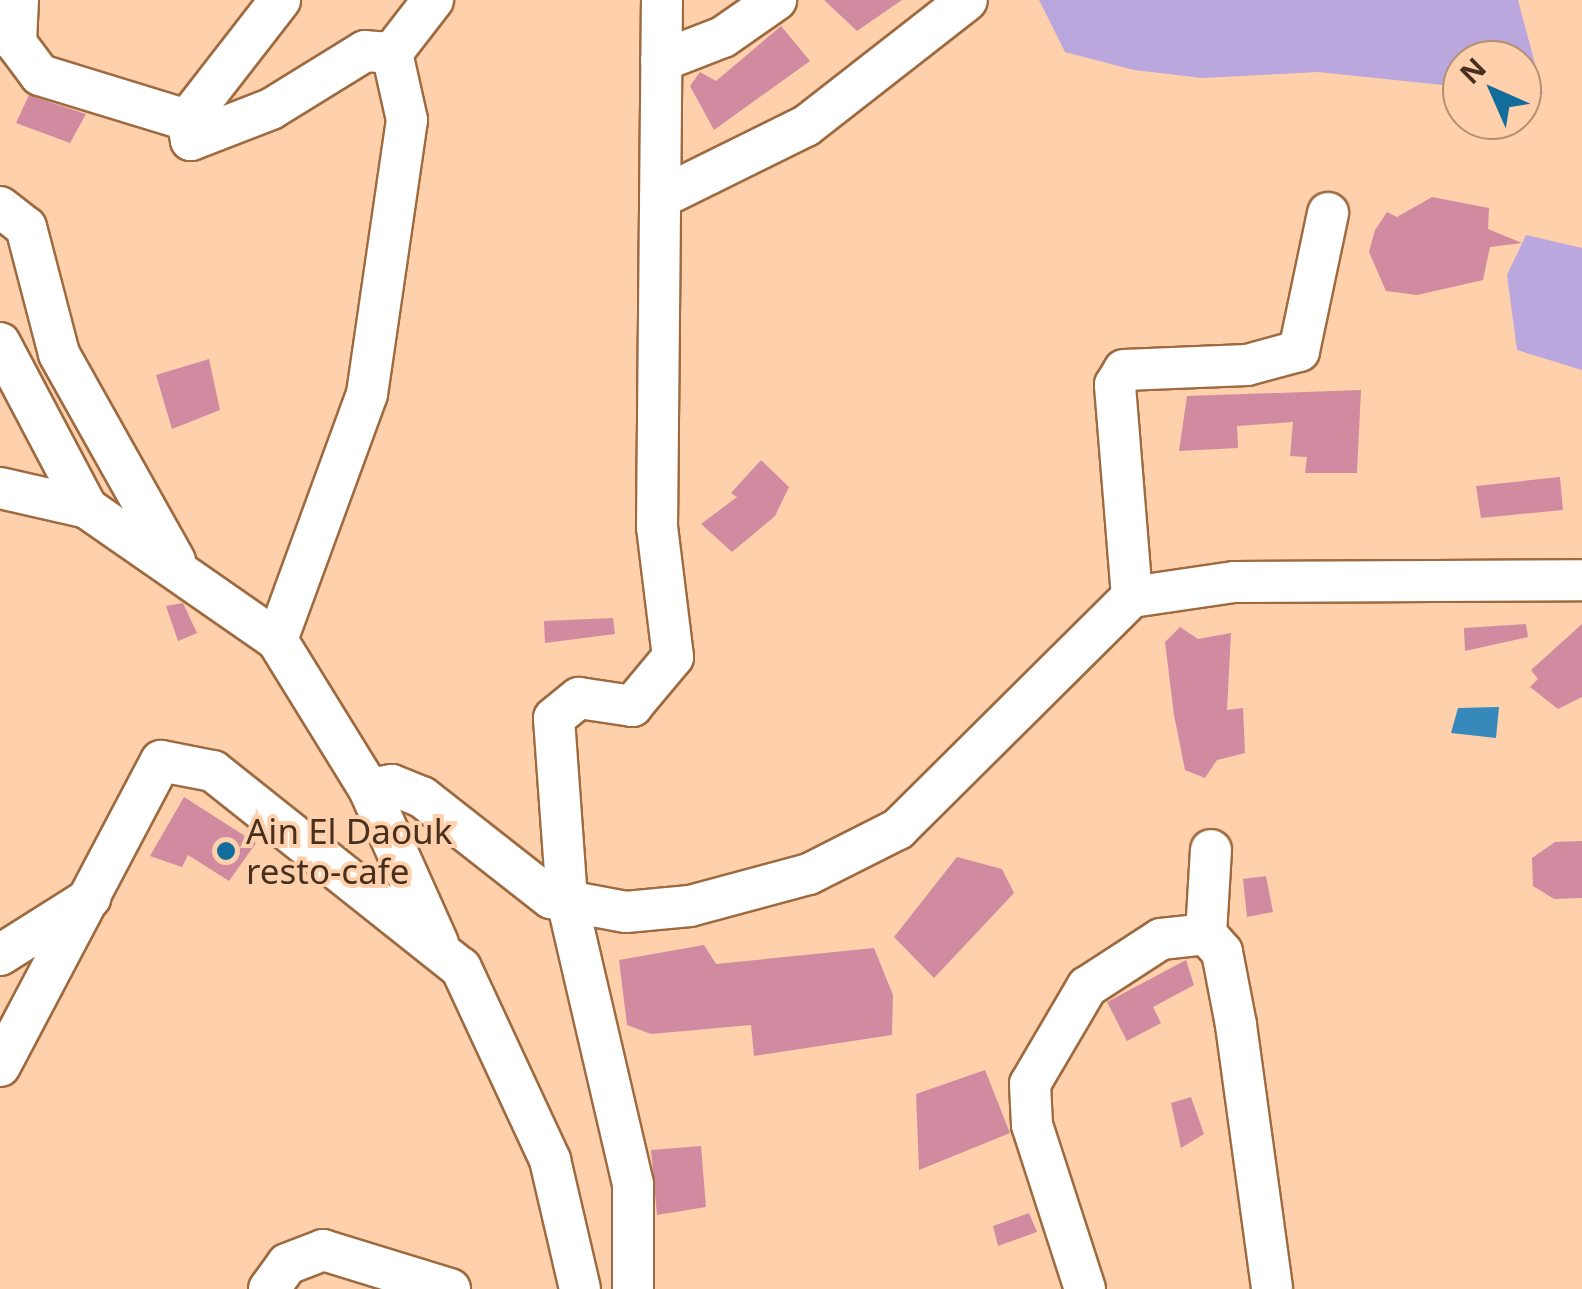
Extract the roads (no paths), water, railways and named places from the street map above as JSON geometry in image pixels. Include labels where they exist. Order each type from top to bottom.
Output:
[{"type":"street","points":[[18,0],[16,42],[40,76],[187,120]]},
{"type":"street","points":[[280,0],[187,120],[191,140],[203,140],[365,51],[392,53]]},
{"type":"street","points":[[392,53],[433,0]]},
{"type":"street","points":[[633,1289],[633,1184],[567,900],[554,718],[579,698],[632,706],[672,657],[656,527],[662,0]]},
{"type":"street","points":[[661,61],[723,37],[776,0]]},
{"type":"street","points":[[660,198],[806,126],[967,0]]},
{"type":"street","points":[[277,640],[367,394],[407,120],[392,53]]},
{"type":"street","points":[[0,207],[26,227],[59,354],[180,569]]},
{"type":"street","points":[[1132,597],[1115,385],[1124,370],[1247,365],[1298,351],[1328,213]]},
{"type":"street","points":[[0,343],[88,508]]},
{"type":"street","points":[[0,488],[88,508],[277,640],[369,789],[442,952],[503,1044],[550,1160],[580,1289]]},
{"type":"street","points":[[369,789],[392,785],[422,798],[551,898],[626,912],[690,906],[809,874],[898,829],[1132,597],[1234,582],[1582,580]]},
{"type":"street","points":[[0,1066],[161,761],[180,760],[214,772],[442,952]]},
{"type":"street","points":[[1212,850],[1206,934],[1222,952],[1236,1025],[1272,1289]]},
{"type":"street","points":[[0,955],[90,898]]},
{"type":"street","points":[[1085,1289],[1032,1126],[1030,1084],[1087,987],[1161,939],[1206,934]]},
{"type":"street","points":[[269,1289],[288,1264],[323,1250],[450,1289]]},
{"type":"water","points":[[1499,707],[1496,738],[1451,733],[1458,708]]},
{"type":"place","name":"Ain El Daouk resto-cafe","points":[[226,851]]}]
